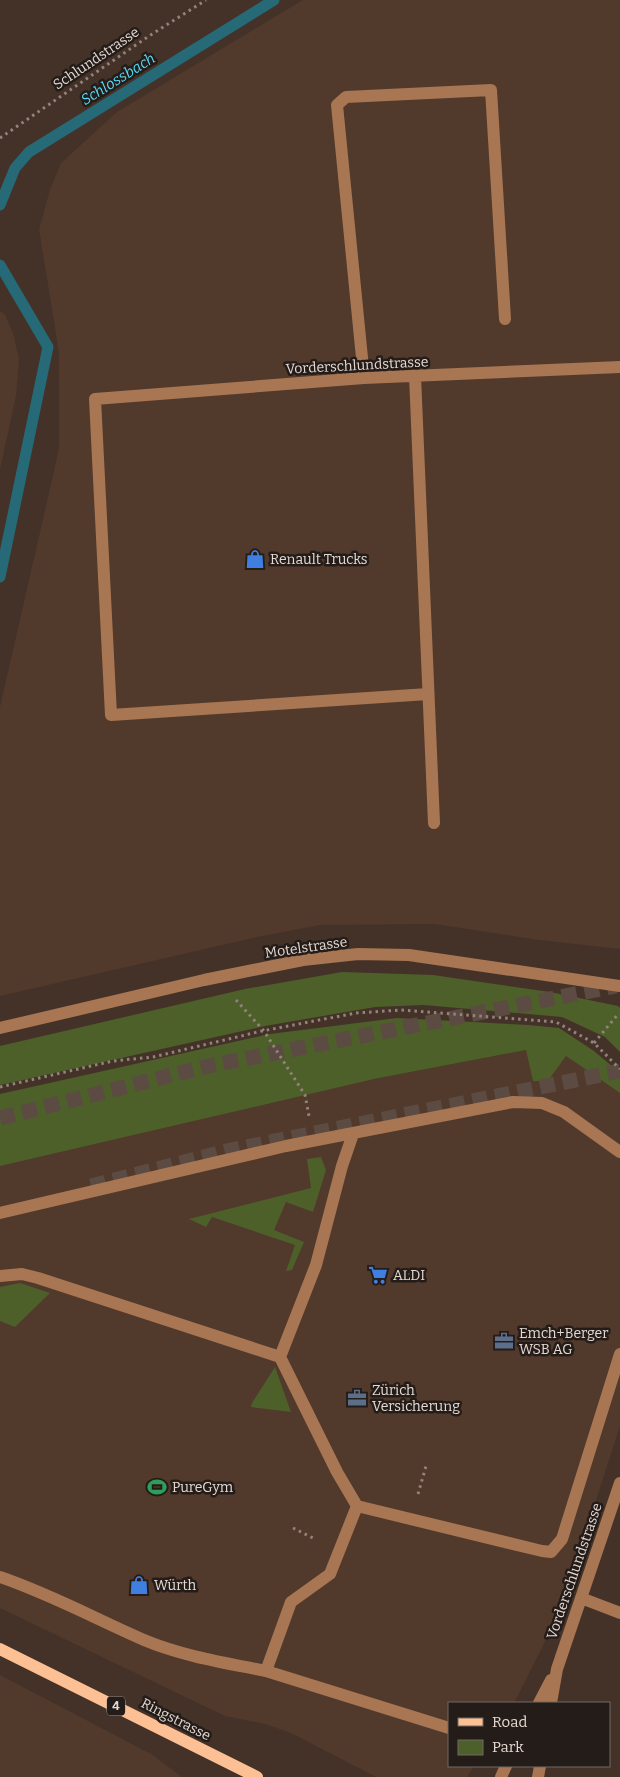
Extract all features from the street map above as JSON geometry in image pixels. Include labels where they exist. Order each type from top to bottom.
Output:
[{"type":"main road","name":"Ringstrasse","points":[[0,1649],[256,1777]]},
{"type":"street","points":[[364,378],[337,105],[346,97],[491,90],[505,319]]},
{"type":"street","name":"Vorderschlundstrasse","points":[[428,694],[111,714],[95,399],[364,378],[620,367]]},
{"type":"street","points":[[415,376],[434,823]]},
{"type":"street","name":"Motelstrasse","points":[[0,1028],[223,976],[303,960],[358,954],[410,955],[620,986]]},
{"type":"street","points":[[0,1213],[286,1146],[513,1102],[528,1101],[542,1103],[564,1112],[620,1152]]},
{"type":"street","points":[[280,1357],[316,1265],[342,1166],[354,1134]]},
{"type":"street","points":[[0,1276],[22,1274],[38,1278],[280,1357],[337,1472],[357,1506],[542,1551],[551,1552],[562,1539],[620,1354]]},
{"type":"street","name":"Vorderschlundstrasse","points":[[551,1702],[557,1669],[620,1483]]},
{"type":"street","points":[[266,1671],[291,1602],[330,1574],[357,1506]]},
{"type":"street","points":[[0,1577],[31,1588],[146,1640],[203,1658],[266,1671],[448,1728]]},
{"type":"street","points":[[581,1598],[620,1613]]},
{"type":"street","name":"Vorderschlundstrasse","points":[[540,1702],[557,1669]]},
{"type":"path","name":"Schlundstrasse","points":[[0,138],[148,36],[206,0]]},
{"type":"path","points":[[223,976],[230,992],[264,1031],[305,1095]]},
{"type":"path","points":[[0,1087],[113,1061],[153,1057],[264,1031],[356,1013],[401,1010],[556,1022],[594,1043],[620,1069]]},
{"type":"path","points":[[594,1043],[620,1011]]},
{"type":"path","points":[[293,1528],[318,1541]]},
{"type":"shaded area","points":[[303,0],[620,0],[620,949],[539,940],[435,924],[320,925],[257,937],[0,996],[0,707],[59,449],[59,352],[39,229],[50,190],[61,163],[117,112]]},
{"type":"shaded area","points":[[0,311],[5,315],[13,333],[19,359],[16,396],[0,469]]},
{"type":"shaded area","points":[[526,1050],[548,1081],[566,1056],[620,1093],[620,1426],[553,1626],[515,1702],[448,1702],[448,1767],[473,1767],[467,1777],[376,1777],[291,1733],[265,1724],[225,1716],[0,1608],[0,1165],[374,1079]]},
{"type":"shaded area","points":[[0,1675],[151,1754],[182,1777],[0,1777]]},
{"type":"green space","points":[[342,972],[433,975],[550,992],[618,1006],[620,1008],[620,1052],[605,1037],[562,1017],[424,1005],[375,1007],[265,1026],[0,1085],[0,1046],[245,989]]},
{"type":"green space","points":[[397,1018],[559,1028],[594,1051],[620,1073],[620,1093],[566,1056],[548,1081],[533,1081],[526,1050],[374,1079],[0,1166],[0,1094],[270,1034]]},
{"type":"green space","points":[[321,1157],[326,1170],[313,1212],[286,1202],[274,1230],[304,1242],[292,1270],[286,1271],[295,1245],[212,1217],[206,1227],[189,1219],[311,1188],[307,1159]]},
{"type":"green space","points":[[20,1283],[50,1293],[15,1327],[0,1321],[0,1287]]},
{"type":"green space","points":[[275,1367],[291,1412],[251,1407]]},
{"type":"waterway","name":"Schlossbach","points":[[0,205],[15,168],[29,152],[274,0]]},
{"type":"waterway","name":"Schlossbach","points":[[0,265],[48,347],[0,577]]},
{"type":"tunnel","points":[[0,1118],[208,1066],[616,986]]},
{"type":"tunnel","points":[[91,1186],[231,1150],[620,1071]]},
{"type":"place","name":"Renault Trucks","points":[[255,559]]},
{"type":"place","name":"ALDI","points":[[378,1275]]},
{"type":"place","name":"Emch+Berger WSB AG","points":[[504,1341]]},
{"type":"place","name":"Zürich Versicherung","points":[[357,1398]]},
{"type":"place","name":"PureGym","points":[[157,1487]]},
{"type":"place","name":"Würth","points":[[139,1585]]}]
